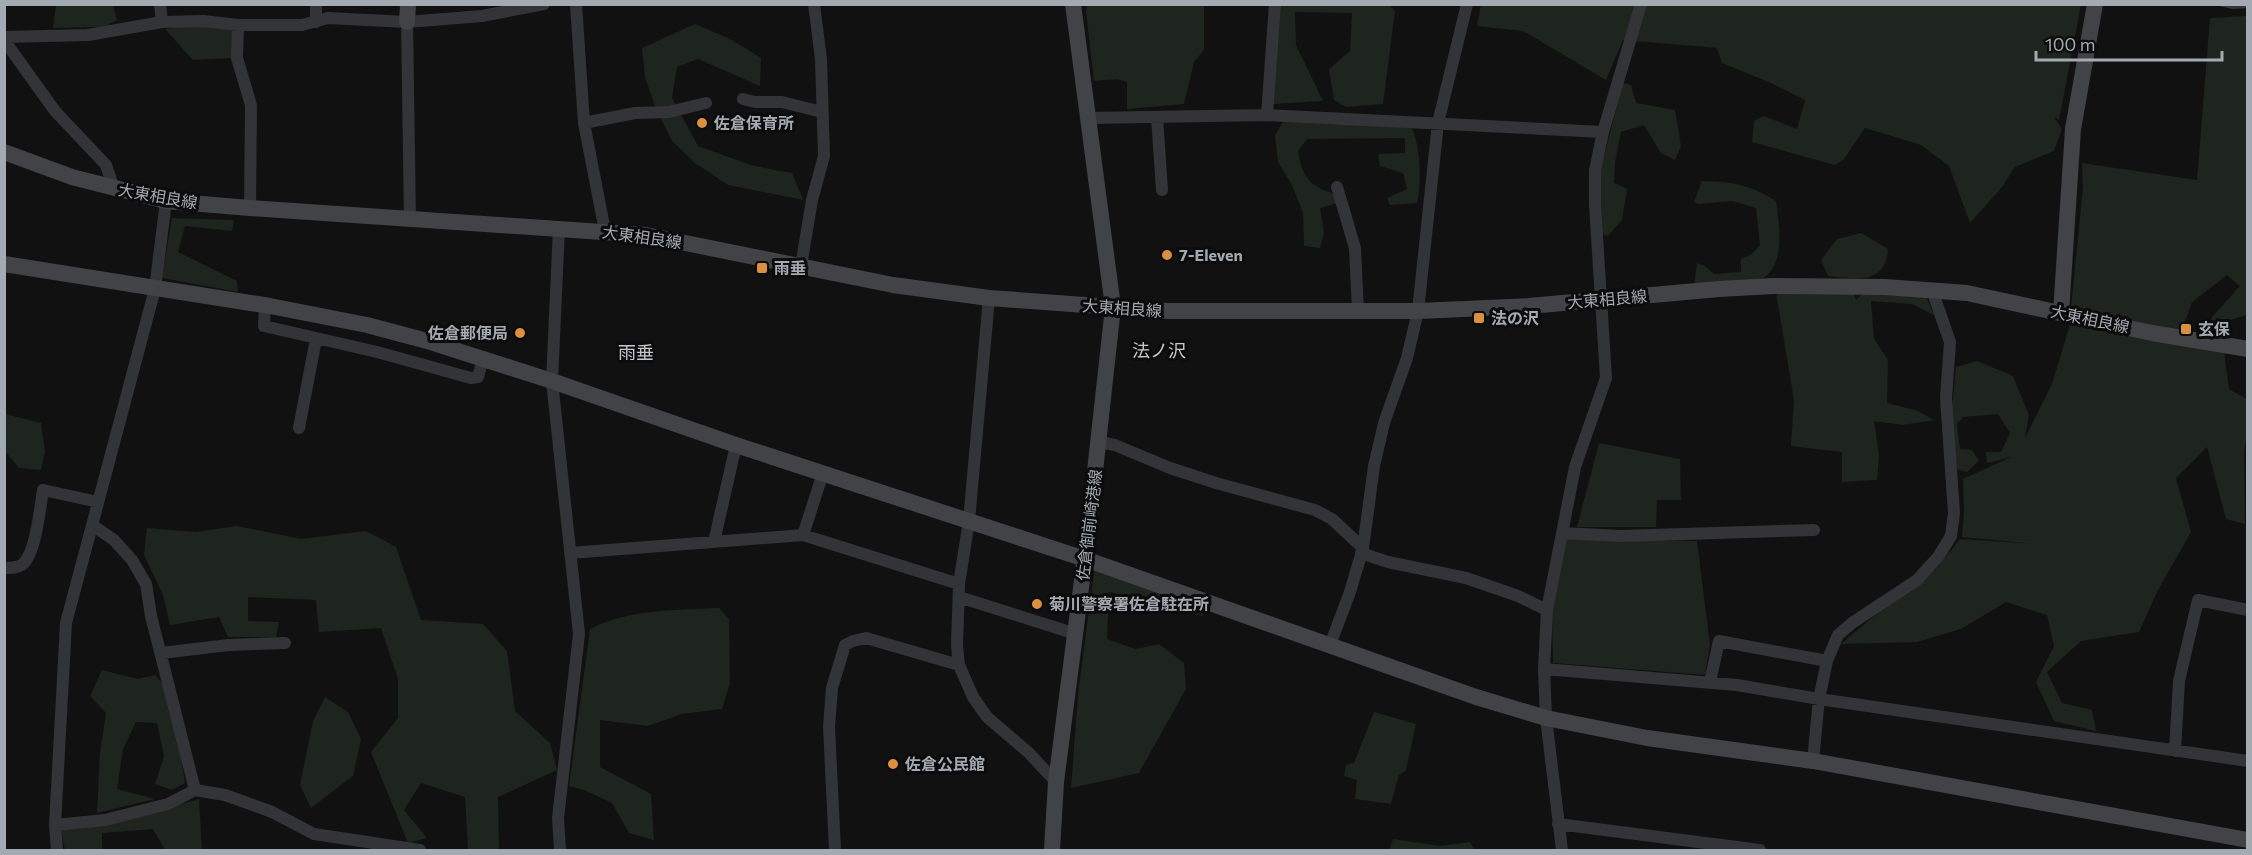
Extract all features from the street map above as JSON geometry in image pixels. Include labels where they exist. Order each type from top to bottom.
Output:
[{"type":"street","points":[[160,4],[162,22]]},
{"type":"street","points":[[316,4],[316,22]]},
{"type":"street","points":[[408,4],[411,219]]},
{"type":"street","points":[[4,38],[88,34],[162,22],[203,21],[238,25],[302,25],[328,18],[407,22],[482,16],[544,4]]},
{"type":"street","points":[[576,4],[584,123],[605,231]]},
{"type":"street","points":[[801,266],[812,200],[824,156],[820,59],[814,4]]},
{"type":"street","name":"佐倉御前崎港線","points":[[1052,850],[1056,782],[1085,559],[1113,307],[1073,4]]},
{"type":"street","points":[[1267,115],[1275,4]]},
{"type":"street","points":[[1330,645],[1362,551],[1374,466],[1384,423],[1407,358],[1418,310],[1438,123],[1467,4]]},
{"type":"street","points":[[1562,850],[1546,718],[1544,669],[1547,610],[1575,467],[1606,378],[1600,299],[1595,170],[1603,132],[1641,4]]},
{"type":"street","points":[[2061,313],[2073,129],[2095,4]]},
{"type":"street","points":[[238,25],[237,58],[250,105],[250,208]]},
{"type":"street","points":[[4,38],[55,111],[106,165],[114,189]]},
{"type":"street","points":[[743,99],[755,102],[782,102],[822,112]]},
{"type":"street","points":[[584,123],[634,113],[669,112],[706,103]]},
{"type":"street","points":[[1089,118],[1267,115],[1603,132]]},
{"type":"street","points":[[1157,117],[1162,190]]},
{"type":"street","name":"大東相良線","points":[[4,152],[114,189],[166,201],[646,235],[893,285],[989,298],[1168,311],[1418,310],[1529,306],[1773,286],[1885,287],[1967,293],[2152,333],[2247,350]]},
{"type":"street","points":[[1337,187],[1355,248],[1358,310]]},
{"type":"street","points":[[57,850],[55,825],[66,623],[155,289],[166,201]]},
{"type":"street","points":[[559,228],[552,381],[579,634],[558,818],[560,850]]},
{"type":"street","points":[[4,264],[264,305],[367,325],[483,359],[736,445],[1085,559],[1476,697],[1546,718],[1647,738],[1813,761],[2247,840]]},
{"type":"street","points":[[1813,761],[1819,699],[1827,661],[1838,635],[1852,623],[1917,580],[1938,557],[1951,536],[1954,513],[1946,398],[1950,342],[1932,290]]},
{"type":"street","points":[[989,298],[969,520],[959,584],[957,646],[959,665],[974,697],[987,717],[1029,753],[1056,782]]},
{"type":"street","points":[[264,305],[264,326],[377,352],[471,378],[478,377],[483,359]]},
{"type":"street","points":[[299,428],[316,339]]},
{"type":"street","points":[[1099,442],[1114,445],[1204,479],[1316,510],[1332,519],[1362,551],[1388,562],[1466,578],[1518,596],[1547,610]]},
{"type":"street","points":[[714,542],[736,445]]},
{"type":"street","points":[[803,535],[823,473]]},
{"type":"street","points":[[4,568],[12,569],[23,564],[31,551],[43,490],[98,502]]},
{"type":"street","points":[[92,525],[114,540],[132,560],[146,584],[151,616],[195,790]]},
{"type":"street","points":[[1562,533],[1620,536],[1814,530]]},
{"type":"street","points":[[570,553],[803,535],[959,584]]},
{"type":"street","points":[[959,597],[1076,634]]},
{"type":"street","points":[[2175,752],[2179,681],[2198,600],[2247,610]]},
{"type":"street","points":[[835,850],[829,727],[832,688],[845,645],[866,638],[959,665]]},
{"type":"street","points":[[1710,682],[1719,641],[1827,661]]},
{"type":"street","points":[[160,653],[229,645],[285,643]]},
{"type":"street","points":[[1544,669],[1737,685],[2247,761]]},
{"type":"street","points":[[55,825],[105,820],[126,815],[168,804],[195,790],[225,795],[272,812],[314,834],[346,845],[420,850]]},
{"type":"street","points":[[1558,824],[1760,850]]},
{"type":"shaded area","points":[[1481,4],[2081,5],[2059,120],[2054,117],[2062,129],[2054,151],[2015,167],[2002,187],[1970,223],[1949,166],[1921,145],[1865,128],[1844,159],[1835,165],[1752,142],[1754,121],[1764,116],[1797,129],[1805,100],[1722,63],[1717,48],[1623,40],[1606,80],[1523,31],[1477,26]]},
{"type":"shaded area","points":[[56,5],[113,5],[117,20],[104,27],[53,28]]},
{"type":"shaded area","points":[[1087,5],[1204,5],[1204,50],[1194,62],[1184,104],[1127,109],[1127,82],[1117,79],[1094,81]]},
{"type":"shaded area","points":[[1274,5],[1389,5],[1395,11],[1383,104],[1346,107],[1334,100],[1329,69],[1350,51],[1352,13],[1295,12],[1296,45],[1323,101],[1271,104]]},
{"type":"shaded area","points":[[2247,16],[2247,315],[2230,320],[2221,338],[2206,335],[2212,317],[2240,286],[2227,275],[2192,302],[2178,341],[2224,352],[2229,389],[2247,399],[2248,427],[2244,453],[2245,524],[2226,519],[2207,447],[2176,478],[2191,532],[2157,592],[2139,632],[2081,641],[2047,672],[2062,703],[2092,710],[2096,731],[2054,721],[2036,682],[2054,646],[2047,615],[2006,602],[1961,629],[1917,642],[1841,644],[1936,569],[1960,539],[2036,544],[1962,537],[1963,479],[2011,457],[1987,463],[1986,452],[2001,452],[2010,433],[1998,414],[1963,417],[1957,424],[1960,449],[1972,450],[1979,461],[1967,472],[1956,469],[1952,408],[1956,367],[1977,361],[2013,376],[2029,415],[2025,438],[2052,384],[2069,328],[2083,187],[2082,163],[2197,180],[2210,18]]},
{"type":"shaded area","points":[[197,24],[235,30],[233,58],[193,60],[165,29]]},
{"type":"shaded area","points":[[695,24],[730,39],[761,58],[760,86],[698,59],[677,67],[672,98],[698,146],[754,166],[792,173],[803,200],[728,185],[695,163],[672,141],[656,109],[645,77],[642,48]]},
{"type":"shaded area","points":[[1623,83],[1631,85],[1636,103],[1675,110],[1681,146],[1675,160],[1661,153],[1644,125],[1621,132],[1615,162],[1614,183],[1627,189],[1622,220],[1608,236],[1602,234],[1600,172]]},
{"type":"shaded area","points":[[1299,117],[1408,121],[1418,149],[1420,184],[1417,203],[1390,205],[1387,198],[1407,189],[1403,173],[1380,166],[1378,154],[1405,153],[1405,138],[1307,139],[1298,151],[1301,166],[1312,183],[1331,193],[1341,202],[1320,208],[1324,233],[1320,248],[1304,246],[1303,213],[1292,185],[1278,162],[1275,136],[1282,123]]},
{"type":"shaded area","points":[[1702,181],[1741,185],[1776,201],[1779,233],[1778,255],[1769,274],[1760,280],[1694,285],[1697,263],[1705,266],[1714,274],[1741,272],[1741,259],[1752,254],[1760,245],[1756,208],[1732,201],[1698,204],[1694,202]]},
{"type":"shaded area","points":[[172,218],[234,220],[232,231],[185,226],[178,252],[237,281],[238,292],[162,278]]},
{"type":"shaded area","points":[[1861,233],[1888,249],[1882,269],[1867,277],[1828,276],[1821,260],[1837,239]]},
{"type":"shaded area","points":[[1776,292],[1854,294],[1856,300],[1864,292],[1926,296],[1934,315],[1912,304],[1871,301],[1874,339],[1888,360],[1887,403],[1918,411],[1934,420],[1903,425],[1874,421],[1879,456],[1877,480],[1842,482],[1842,452],[1791,446],[1794,400]]},
{"type":"shaded area","points":[[5,414],[41,423],[45,451],[41,470],[19,468],[5,451]]},
{"type":"shaded area","points":[[1599,443],[1680,459],[1681,500],[1657,500],[1656,527],[1577,527]]},
{"type":"shaded area","points":[[237,526],[301,539],[366,531],[396,547],[421,620],[483,624],[507,651],[515,711],[550,743],[557,770],[498,797],[499,850],[468,850],[465,797],[421,783],[404,810],[427,838],[408,843],[371,752],[398,718],[398,679],[381,628],[319,632],[316,600],[248,597],[248,621],[279,622],[276,637],[228,637],[219,617],[170,625],[163,595],[144,555],[147,528],[196,532]]},
{"type":"shaded area","points":[[1566,538],[1697,541],[1710,645],[1705,675],[1553,663],[1552,615]]},
{"type":"shaded area","points":[[1095,565],[1206,604],[1203,616],[1109,592],[1107,639],[1135,649],[1159,644],[1184,663],[1186,689],[1139,773],[1071,788],[1078,694]]},
{"type":"shaded area","points":[[719,608],[729,619],[730,683],[722,709],[682,714],[648,726],[600,720],[600,767],[651,794],[654,840],[629,833],[612,803],[569,786],[590,629],[605,622],[636,614]]},
{"type":"shaded area","points":[[102,670],[138,679],[155,675],[171,694],[185,783],[172,790],[155,784],[164,756],[157,723],[136,722],[123,749],[117,789],[155,799],[97,813],[100,752],[106,713],[90,696]]},
{"type":"shaded area","points":[[325,697],[348,712],[361,739],[353,776],[311,808],[300,785],[313,721]]},
{"type":"shaded area","points":[[1374,712],[1416,724],[1406,770],[1399,775],[1391,804],[1355,799],[1357,780],[1344,776],[1346,765],[1354,763]]},
{"type":"shaded area","points":[[199,799],[202,850],[165,850],[153,829],[102,833],[102,850],[65,850],[61,830],[106,825]]},
{"type":"shaded area","points":[[1393,839],[1441,846],[1470,842],[1475,850],[1389,850]]},
{"type":"waterway","points":[[2220,4],[2233,7],[2248,6]]},
{"type":"place","name":"佐倉保育所","points":[[702,123]]},
{"type":"place","name":"7-Eleven","points":[[1167,255]]},
{"type":"place","name":"雨垂","points":[[762,268]]},
{"type":"place","name":"法の沢","points":[[1479,318]]},
{"type":"place","name":"玄保","points":[[2186,329]]},
{"type":"place","name":"佐倉郵便局","points":[[520,333]]},
{"type":"place","name":"菊川警察署佐倉駐在所","points":[[1037,604]]},
{"type":"place","name":"佐倉公民館","points":[[893,764]]},
{"type":"district","name":"法ノ沢","points":[[1159,351]]},
{"type":"district","name":"雨垂","points":[[636,353]]}]
